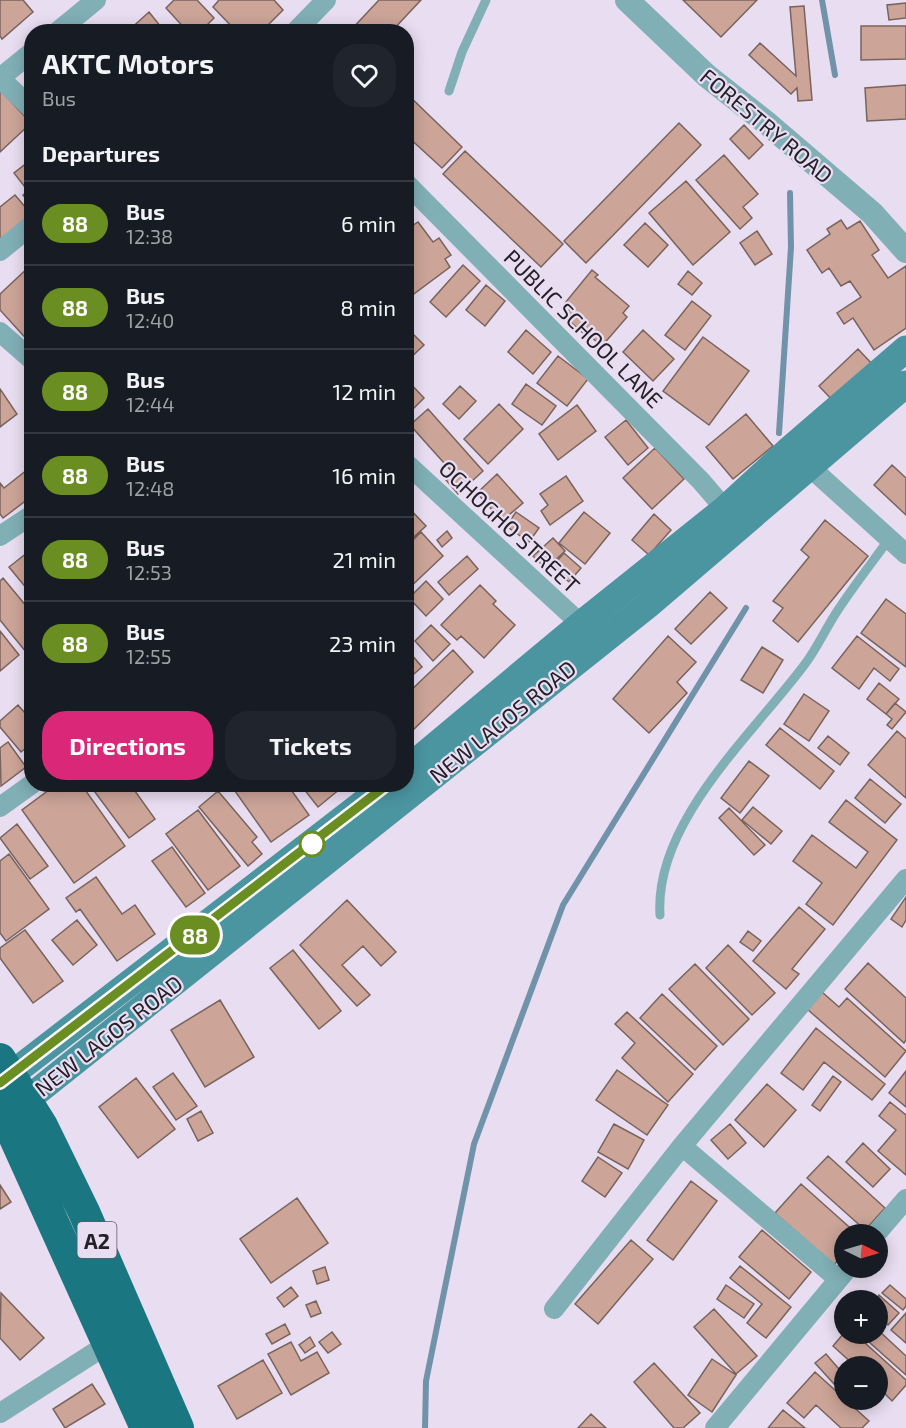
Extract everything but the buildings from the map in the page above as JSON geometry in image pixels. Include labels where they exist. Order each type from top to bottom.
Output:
[{"type":"highway","name":"A2","points":[[6,1095],[108,1344],[146,1428]]},
{"type":"highway","name":"A2","points":[[6,1095],[42,1126],[84,1212],[178,1428]]},
{"type":"main road","name":"NEW LAGOS ROAD","points":[[414,784],[648,606],[800,458],[906,349]]},
{"type":"main road","name":"NEW LAGOS ROAD","points":[[414,756],[725,509],[906,384]]},
{"type":"main road","name":"NEW LAGOS ROAD","points":[[6,1095],[378,792]]},
{"type":"main road","name":"NEW LAGOS ROAD","points":[[6,1095],[404,792]]},
{"type":"street","points":[[67,24],[96,0]]},
{"type":"street","points":[[303,24],[326,0]]},
{"type":"street","name":"FORESTRY ROAD","points":[[627,0],[707,76],[768,124],[872,213],[906,251]]},
{"type":"street","points":[[24,58],[0,78],[24,101]]},
{"type":"street","name":"PUBLIC SCHOOL LANE","points":[[414,191],[725,509]]},
{"type":"street","points":[[0,251],[24,232]]},
{"type":"street","points":[[0,332],[24,353]]},
{"type":"street","points":[[800,458],[906,554]]},
{"type":"street","name":"OGHOGHO STREET","points":[[414,470],[581,624]]},
{"type":"street","points":[[0,536],[24,520]]},
{"type":"street","points":[[0,807],[24,790]]},
{"type":"street","points":[[554,1309],[682,1146],[906,879]]},
{"type":"street","points":[[682,1146],[834,1266]]},
{"type":"street","points":[[885,1224],[906,1199]]},
{"type":"street","points":[[715,1428],[839,1278]]},
{"type":"street","points":[[0,1413],[108,1344]]},
{"type":"lane","points":[[449,91],[462,52],[486,0]]},
{"type":"lane","points":[[660,915],[660,888],[665,866],[679,833],[697,801],[807,661],[835,614],[889,539]]},
{"type":"waterway","points":[[822,0],[835,75]]},
{"type":"waterway","points":[[779,433],[791,247],[790,193]]},
{"type":"waterway","points":[[425,1428],[426,1381],[474,1144],[563,905],[746,608]]},
{"type":"bus line","name":"88","points":[[0,1083],[378,792]]}]
